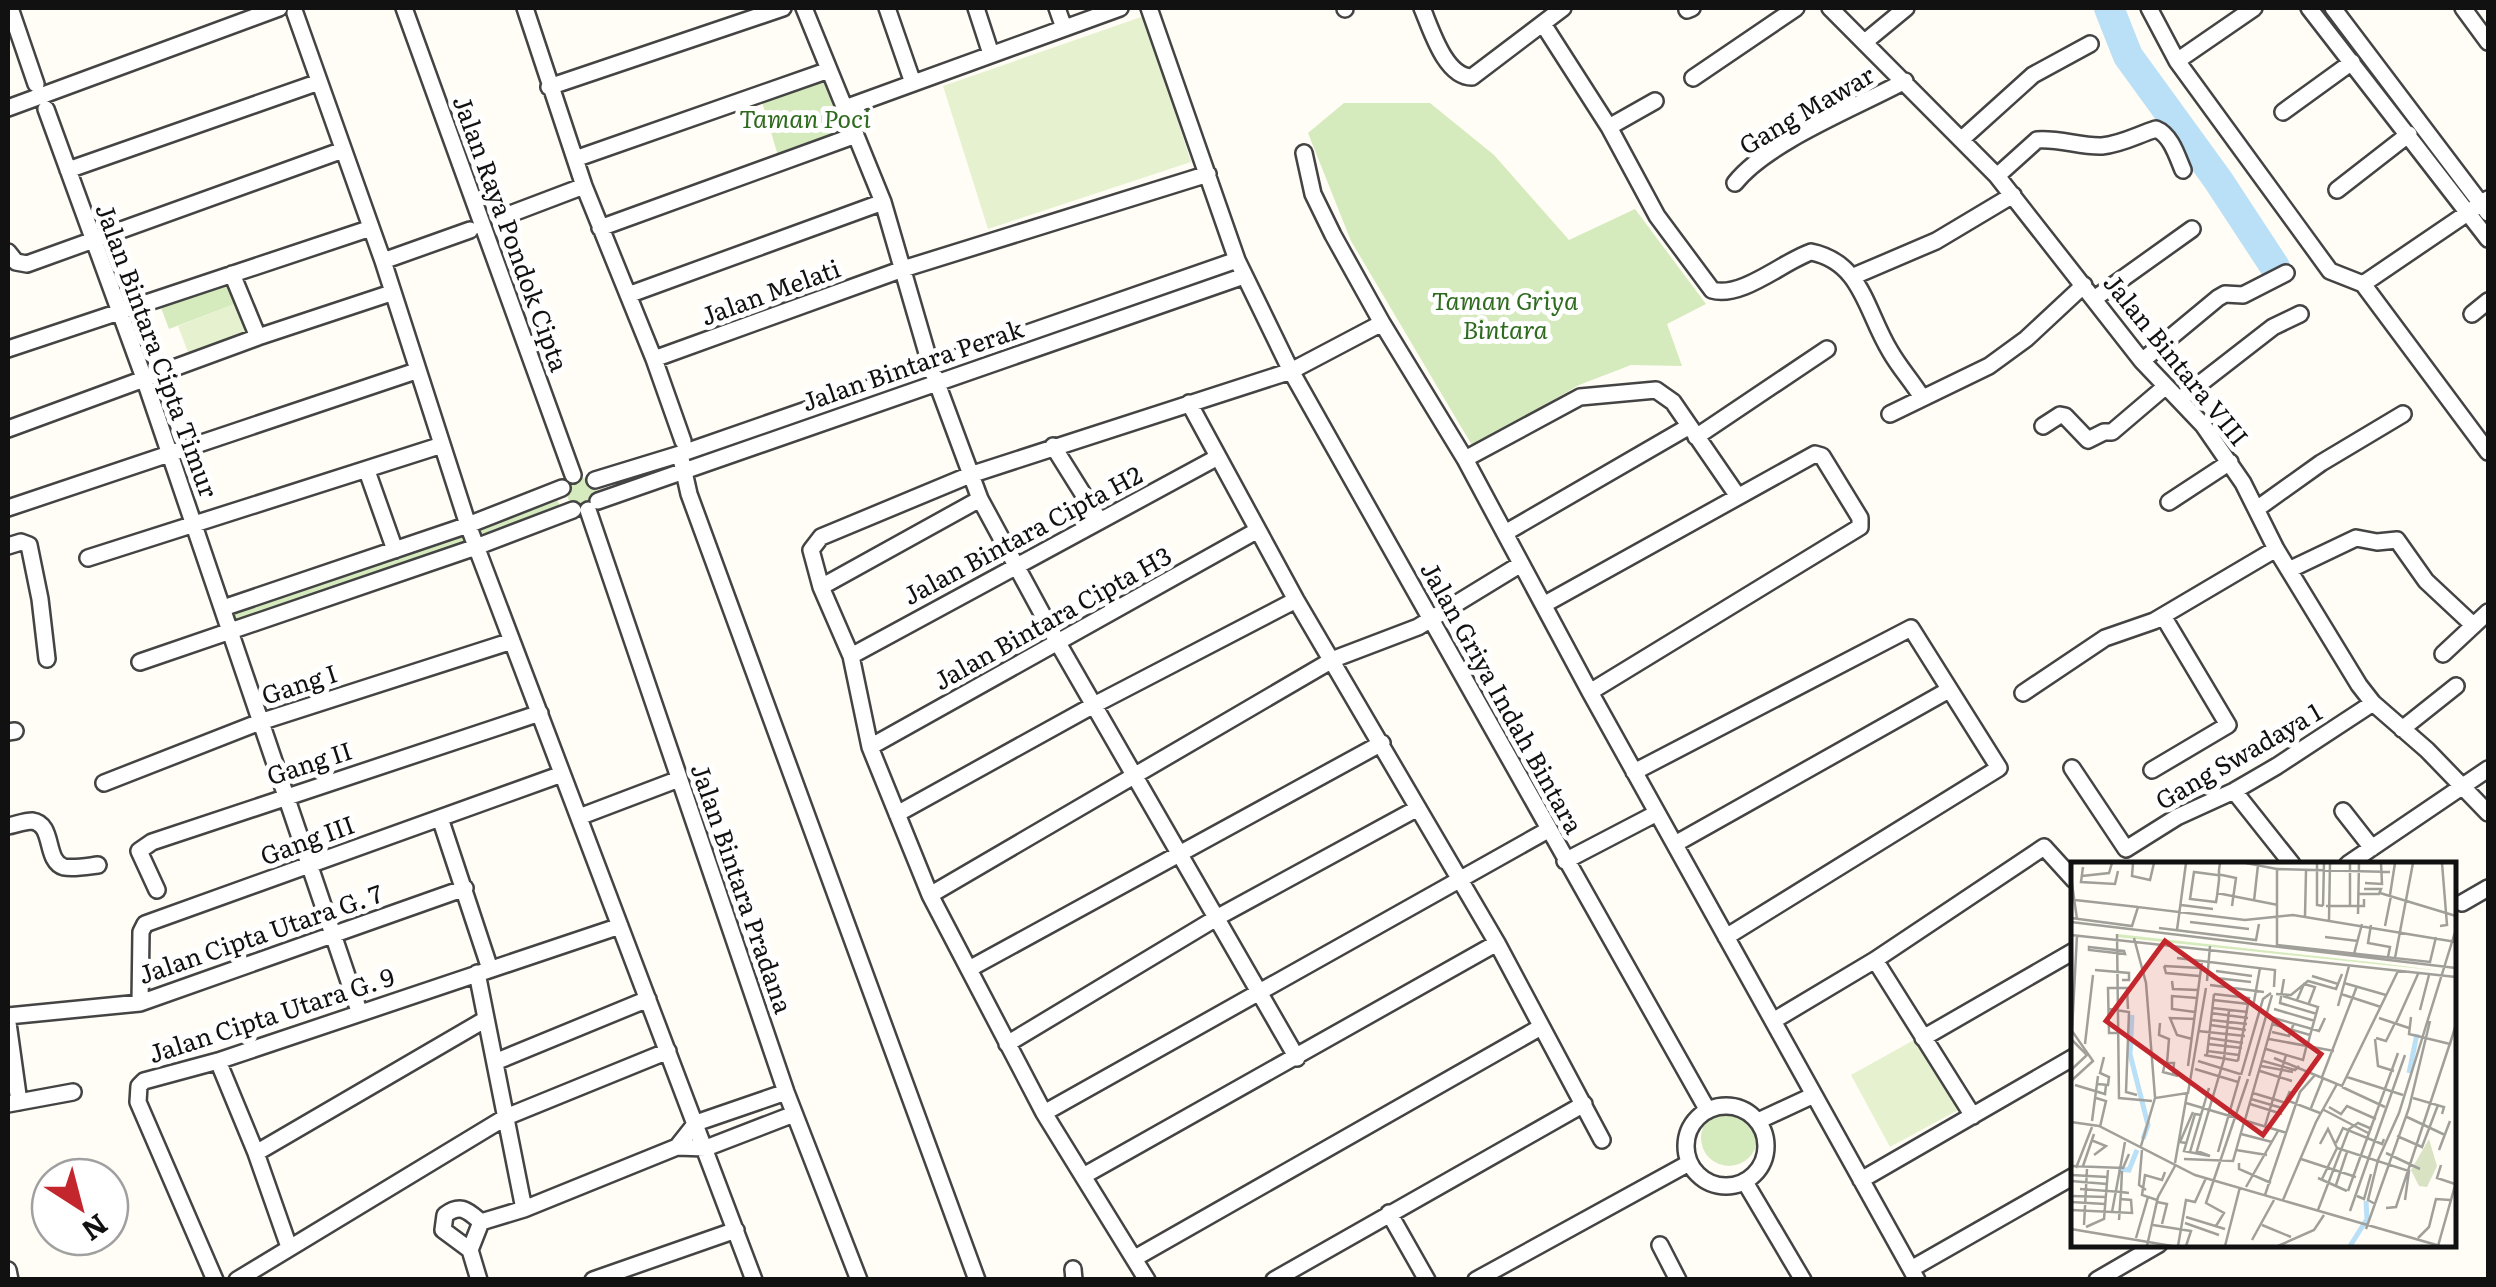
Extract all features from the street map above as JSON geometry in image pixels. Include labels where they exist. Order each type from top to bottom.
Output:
[{"type":"street","name":"Jalan Bintara Cipta Timur","points":[[11,8],[144,378],[359,1011]]},
{"type":"street","points":[[8,108],[279,8]]},
{"type":"street","name":"Jalan Raya Pondok Cipta","points":[[404,8],[568,481]]},
{"type":"street","points":[[549,87],[783,8]]},
{"type":"street","points":[[804,8],[882,202],[934,374],[980,499],[1297,1058]]},
{"type":"street","points":[[887,8],[913,83]]},
{"type":"street","points":[[976,8],[991,54]]},
{"type":"street","points":[[1057,8],[1064,28]]},
{"type":"street","points":[[846,108],[1120,8]]},
{"type":"street","name":"Jalan Griya Indah Bintara","points":[[1149,8],[1237,260],[1290,372],[1708,1109]]},
{"type":"street","points":[[1422,8],[1435,39],[1456,73],[1464,78],[1472,78],[1562,8]]},
{"type":"street","points":[[1694,78],[1796,8]]},
{"type":"street","name":"Jalan Bintara VIII","points":[[1830,8],[1997,176],[2142,361],[2204,425],[2258,508],[2276,548],[2359,685],[2488,813]]},
{"type":"street","points":[[1866,42],[1906,8]]},
{"type":"street","points":[[2149,8],[2177,62],[2321,263],[2340,276],[2363,284],[2488,452]]},
{"type":"street","points":[[2177,62],[2254,8]]},
{"type":"street","points":[[2310,8],[2409,134],[2482,207]]},
{"type":"street","points":[[2334,8],[2482,207],[2488,238]]},
{"type":"street","points":[[2463,8],[2488,42]]},
{"type":"street","points":[[532,9],[549,87],[600,228],[654,360],[682,455],[689,494],[977,1280]]},
{"type":"street","points":[[296,13],[383,261],[476,548],[754,1280]]},
{"type":"street","points":[[1543,24],[1609,127],[1657,216],[1712,290],[1719,292],[1756,281],[1811,252],[1836,260],[1854,276],[1891,353],[1920,396]]},
{"type":"street","points":[[1962,139],[2033,75],[2090,44]]},
{"type":"street","points":[[2283,112],[2352,62]]},
{"type":"street","points":[[575,159],[830,70]]},
{"type":"street","name":"Gang Mawar","points":[[1735,184],[1743,173],[1785,144],[1905,81]]},
{"type":"street","points":[[68,170],[319,82]]},
{"type":"street","points":[[1609,127],[1655,100]]},
{"type":"street","points":[[1997,176],[2038,140],[2098,146],[2130,141],[2156,129],[2176,152],[2183,170]]},
{"type":"street","points":[[2337,190],[2409,134]]},
{"type":"street","points":[[600,228],[856,135]]},
{"type":"street","points":[[8,252],[16,262],[27,264],[343,150]]},
{"type":"street","points":[[1304,153],[1322,214],[1382,323],[1466,459],[1590,692],[1914,1274],[2071,1178]]},
{"type":"street","name":"Jalan Melati","points":[[654,360],[904,269],[1208,174]]},
{"type":"street","points":[[505,216],[584,186]]},
{"type":"street","points":[[1854,276],[1936,241],[2014,195]]},
{"type":"street","points":[[628,295],[882,202]]},
{"type":"street","points":[[2363,284],[2482,207]]},
{"type":"street","points":[[8,349],[370,228]]},
{"type":"street","points":[[1890,414],[1920,396],[1989,366],[2089,292],[2192,229]]},
{"type":"street","points":[[383,261],[470,230]]},
{"type":"street","name":"Jalan Bintara Perak","points":[[1071,327],[1237,260]]},
{"type":"street","points":[[2142,361],[2218,298],[2225,294],[2243,295],[2286,272]]},
{"type":"street","points":[[232,274],[258,338]]},
{"type":"street","name":"Jalan Bintara Perak","points":[[595,480],[1071,327],[1244,276]]},
{"type":"street","points":[[8,429],[391,293]]},
{"type":"street","points":[[2472,314],[2488,301]]},
{"type":"street","points":[[2179,400],[2273,327],[2300,314]]},
{"type":"street","points":[[1147,1280],[1044,1113],[930,895],[870,747],[851,656],[821,586],[811,550],[816,541],[970,475],[1290,372],[1382,323]]},
{"type":"street","points":[[1505,533],[1692,432],[1827,349]]},
{"type":"street","points":[[8,508],[416,372]]},
{"type":"street","points":[[2043,426],[2065,416],[2088,440],[2112,432],[2166,386]]},
{"type":"street","points":[[1466,459],[1566,403],[1595,393],[1656,390],[1673,402],[1738,495]]},
{"type":"street","points":[[1188,404],[1296,600],[1334,659],[1497,944],[1602,1140]]},
{"type":"street","points":[[2258,508],[2321,463],[2403,414]]},
{"type":"street","points":[[88,558],[442,445]]},
{"type":"street","points":[[1053,446],[1100,521]]},
{"type":"street","points":[[1545,604],[1815,454],[1822,456],[1862,522],[1860,527],[1590,692]]},
{"type":"street","name":"Jalan Bintara Perak","points":[[140,662],[586,507],[682,455]]},
{"type":"street","name":"Jalan Bintara Cipta H2","points":[[851,656],[1218,456]]},
{"type":"street","points":[[2169,502],[2230,462]]},
{"type":"street","points":[[367,471],[395,550]]},
{"type":"street","points":[[222,608],[468,525],[568,481],[588,474],[600,489],[586,507],[564,502],[568,481]]},
{"type":"street","points":[[821,586],[980,499]]},
{"type":"street","name":"Jalan Bintara Pradana","points":[[586,507],[786,1092],[859,1280]]},
{"type":"street","name":"Jalan Bintara Cipta H3","points":[[870,747],[1258,530]]},
{"type":"street","points":[[2289,570],[2356,538],[2399,542],[2426,580],[2472,624]]},
{"type":"street","points":[[8,546],[21,542],[29,546],[47,659]]},
{"type":"street","points":[[2023,693],[2105,638],[2163,616],[2276,548]]},
{"type":"street","points":[[930,895],[1334,659],[1431,620],[1520,564]]},
{"type":"street","points":[[897,814],[1296,600]]},
{"type":"street","points":[[2443,654],[2488,612]]},
{"type":"street","points":[[2152,770],[2228,726],[2163,616]]},
{"type":"street","points":[[1634,772],[1910,628],[1998,768],[1726,937]]},
{"type":"street","name":"Gang I","points":[[104,783],[260,722],[512,641]]},
{"type":"street","points":[[2402,729],[2456,686]]},
{"type":"street","points":[[1675,844],[1947,691]]},
{"type":"street","name":"Gang Swadaya 1","points":[[2072,768],[2126,849],[2177,817],[2234,792],[2374,703]]},
{"type":"street","name":"Gang II","points":[[157,890],[140,856],[140,848],[284,796],[540,714]]},
{"type":"street","points":[[969,969],[1382,742]]},
{"type":"street","points":[[2344,811],[2368,856],[2488,770]]},
{"type":"street","name":"Gang III","points":[[140,1003],[141,932],[145,924],[562,774]]},
{"type":"street","points":[[579,817],[680,780]]},
{"type":"street","points":[[2234,792],[2290,862]]},
{"type":"street","points":[[1007,1044],[1218,917],[1418,808]]},
{"type":"street","points":[[1566,861],[1657,813]]},
{"type":"street","points":[[440,818],[465,888],[483,971],[486,1019],[524,1209]]},
{"type":"street","points":[[8,826],[32,821],[39,824],[56,861],[64,867],[98,865]]},
{"type":"street","points":[[1044,1113],[1548,830]]},
{"type":"street","points":[[1773,1020],[1875,960],[2044,847],[2071,877]]},
{"type":"street","name":"Jalan Cipta Utara G. 7","points":[[8,1020],[140,1003],[465,888]]},
{"type":"street","points":[[2462,904],[2488,888]]},
{"type":"street","name":"Jalan Cipta Utara G. 9","points":[[215,1280],[138,1102],[137,1091],[144,1081],[218,1061],[620,926]]},
{"type":"street","points":[[1085,1175],[1497,944]]},
{"type":"street","points":[[1924,1038],[2071,953]]},
{"type":"street","points":[[1875,960],[1973,1116]]},
{"type":"street","points":[[495,1062],[648,1000]]},
{"type":"street","points":[[256,1152],[486,1019]]},
{"type":"street","points":[[8,1020],[13,1103],[73,1092]]},
{"type":"street","points":[[1135,1258],[1541,1027]]},
{"type":"street","points":[[237,1280],[506,1117],[668,1051]]},
{"type":"street","points":[[1862,1180],[2071,1059]]},
{"type":"street","points":[[218,1061],[290,1246]]},
{"type":"street","points":[[677,1146],[696,1123],[786,1092]]},
{"type":"street","points":[[1758,1121],[1814,1095]]},
{"type":"street","points":[[1274,1280],[1584,1104]]},
{"type":"street","points":[[1735,1106],[1758,1121],[1767,1147],[1756,1173],[1745,1182],[1719,1186],[1707,1182],[1689,1163],[1686,1139],[1690,1127],[1708,1109],[1735,1106]]},
{"type":"street","points":[[479,1280],[470,1250],[482,1222],[524,1209],[677,1146],[706,1148],[794,1114]]},
{"type":"street","points":[[1476,1280],[1689,1163]]},
{"type":"street","points":[[1745,1182],[1803,1280]]},
{"type":"street","points":[[470,1250],[448,1236],[442,1223],[445,1215],[454,1208],[462,1208],[482,1222]]},
{"type":"street","points":[[1389,1213],[1427,1280]]},
{"type":"street","points":[[592,1280],[736,1230]]},
{"type":"street","points":[[1660,1245],[1678,1280]]},
{"type":"street","points":[[2097,1280],[2154,1247]]},
{"type":"street","points":[[8,1270],[10,1280]]},
{"type":"green space","points":[[1144,16],[1191,162],[988,229],[943,86]]},
{"type":"green space","name":"Taman Poci","points":[[825,77],[847,136],[779,159],[761,99]]},
{"type":"green space","name":"Taman Griya Bintara","points":[[1344,103],[1430,103],[1494,155],[1569,240],[1635,209],[1706,304],[1667,324],[1682,366],[1631,365],[1579,385],[1473,447],[1351,241],[1308,133]]},
{"type":"green space","points":[[232,278],[252,332],[247,334],[235,304],[169,329],[160,305]]},
{"type":"green space","points":[[235,304],[247,334],[189,355],[178,326]]},
{"type":"green space","points":[[582,478],[593,482],[597,493],[593,504],[582,508],[571,504],[567,493],[571,482]]},
{"type":"green space","points":[[555,495],[562,511],[480,541],[474,527]]},
{"type":"green space","points":[[465,529],[472,546],[231,623],[226,613]]},
{"type":"green space","points":[[1921,1036],[1960,1109],[1890,1147],[1851,1075]]},
{"type":"green space","points":[[1729,1110],[1749,1118],[1757,1138],[1749,1158],[1729,1166],[1709,1158],[1701,1138],[1709,1118]]},
{"type":"waterway","points":[[2109,8],[2128,56],[2275,267]]}]
